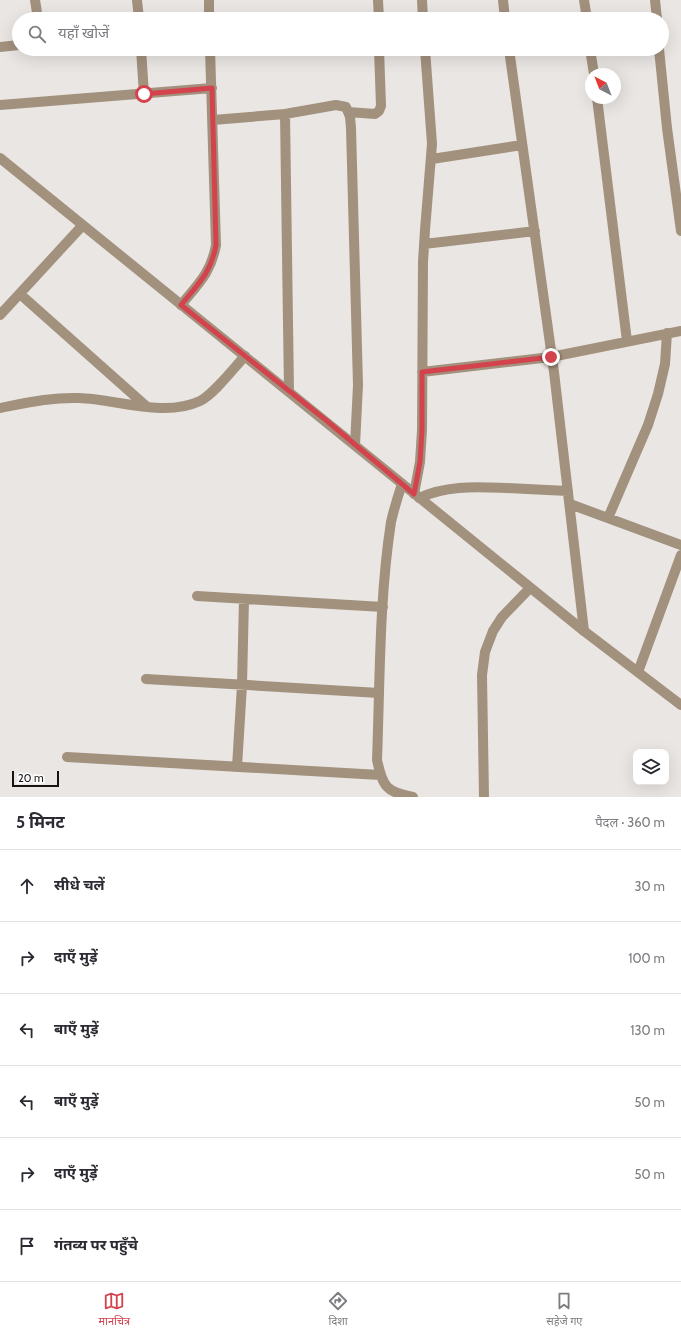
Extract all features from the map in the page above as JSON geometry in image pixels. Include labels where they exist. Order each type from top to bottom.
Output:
[{"type":"street","points":[[35,0],[37,12]]},
{"type":"street","points":[[137,0],[138,12]]},
{"type":"street","points":[[209,0],[209,12]]},
{"type":"street","points":[[378,0],[378,12]]},
{"type":"street","points":[[422,0],[423,12]]},
{"type":"street","points":[[503,0],[504,12]]},
{"type":"street","points":[[584,0],[586,12]]},
{"type":"street","points":[[655,0],[656,12]]},
{"type":"street","points":[[0,47],[12,46]]},
{"type":"street","points":[[141,56],[144,94]]},
{"type":"street","points":[[181,305],[210,267],[216,245],[210,56]]},
{"type":"street","points":[[348,112],[375,114],[379,111],[381,106],[379,56]]},
{"type":"street","points":[[416,496],[422,430],[424,244],[432,159],[426,56]]},
{"type":"street","points":[[510,56],[535,231],[570,504],[584,631]]},
{"type":"street","points":[[591,56],[593,68]]},
{"type":"street","points":[[660,56],[667,128],[676,160],[681,231]]},
{"type":"street","points":[[0,105],[212,88]]},
{"type":"street","points":[[598,104],[627,341]]},
{"type":"street","points":[[212,120],[285,114],[336,105],[346,108],[348,112],[351,136],[358,385],[355,445]]},
{"type":"street","points":[[285,114],[289,391]]},
{"type":"street","points":[[432,159],[522,145]]},
{"type":"street","points":[[0,158],[530,588],[681,705]]},
{"type":"street","points":[[0,316],[82,226]]},
{"type":"street","points":[[424,244],[535,231]]},
{"type":"street","points":[[20,294],[146,406]]},
{"type":"street","points":[[422,372],[551,357],[681,331]]},
{"type":"street","points":[[608,518],[648,425],[658,394],[666,364],[667,333]]},
{"type":"street","points":[[0,408],[60,398],[80,398],[158,408],[183,406],[200,401],[212,392],[245,356]]},
{"type":"street","points":[[402,484],[392,520],[386,561],[377,760],[380,775],[387,788],[396,794],[413,797]]},
{"type":"street","points":[[416,496],[450,488],[469,487],[568,491]]},
{"type":"street","points":[[570,504],[681,545]]},
{"type":"street","points":[[638,672],[681,555]]},
{"type":"street","points":[[484,797],[482,675],[485,652],[502,616],[530,588]]},
{"type":"street","points":[[197,596],[383,607]]},
{"type":"street","points":[[237,767],[242,684],[244,599]]},
{"type":"street","points":[[146,679],[380,693]]},
{"type":"street","points":[[66,757],[380,775]]},
{"type":"route","points":[[144,94],[212,88],[216,245],[214,257],[210,267],[181,305],[327,421],[414,494],[420,462],[422,430],[422,372],[551,357]]}]
